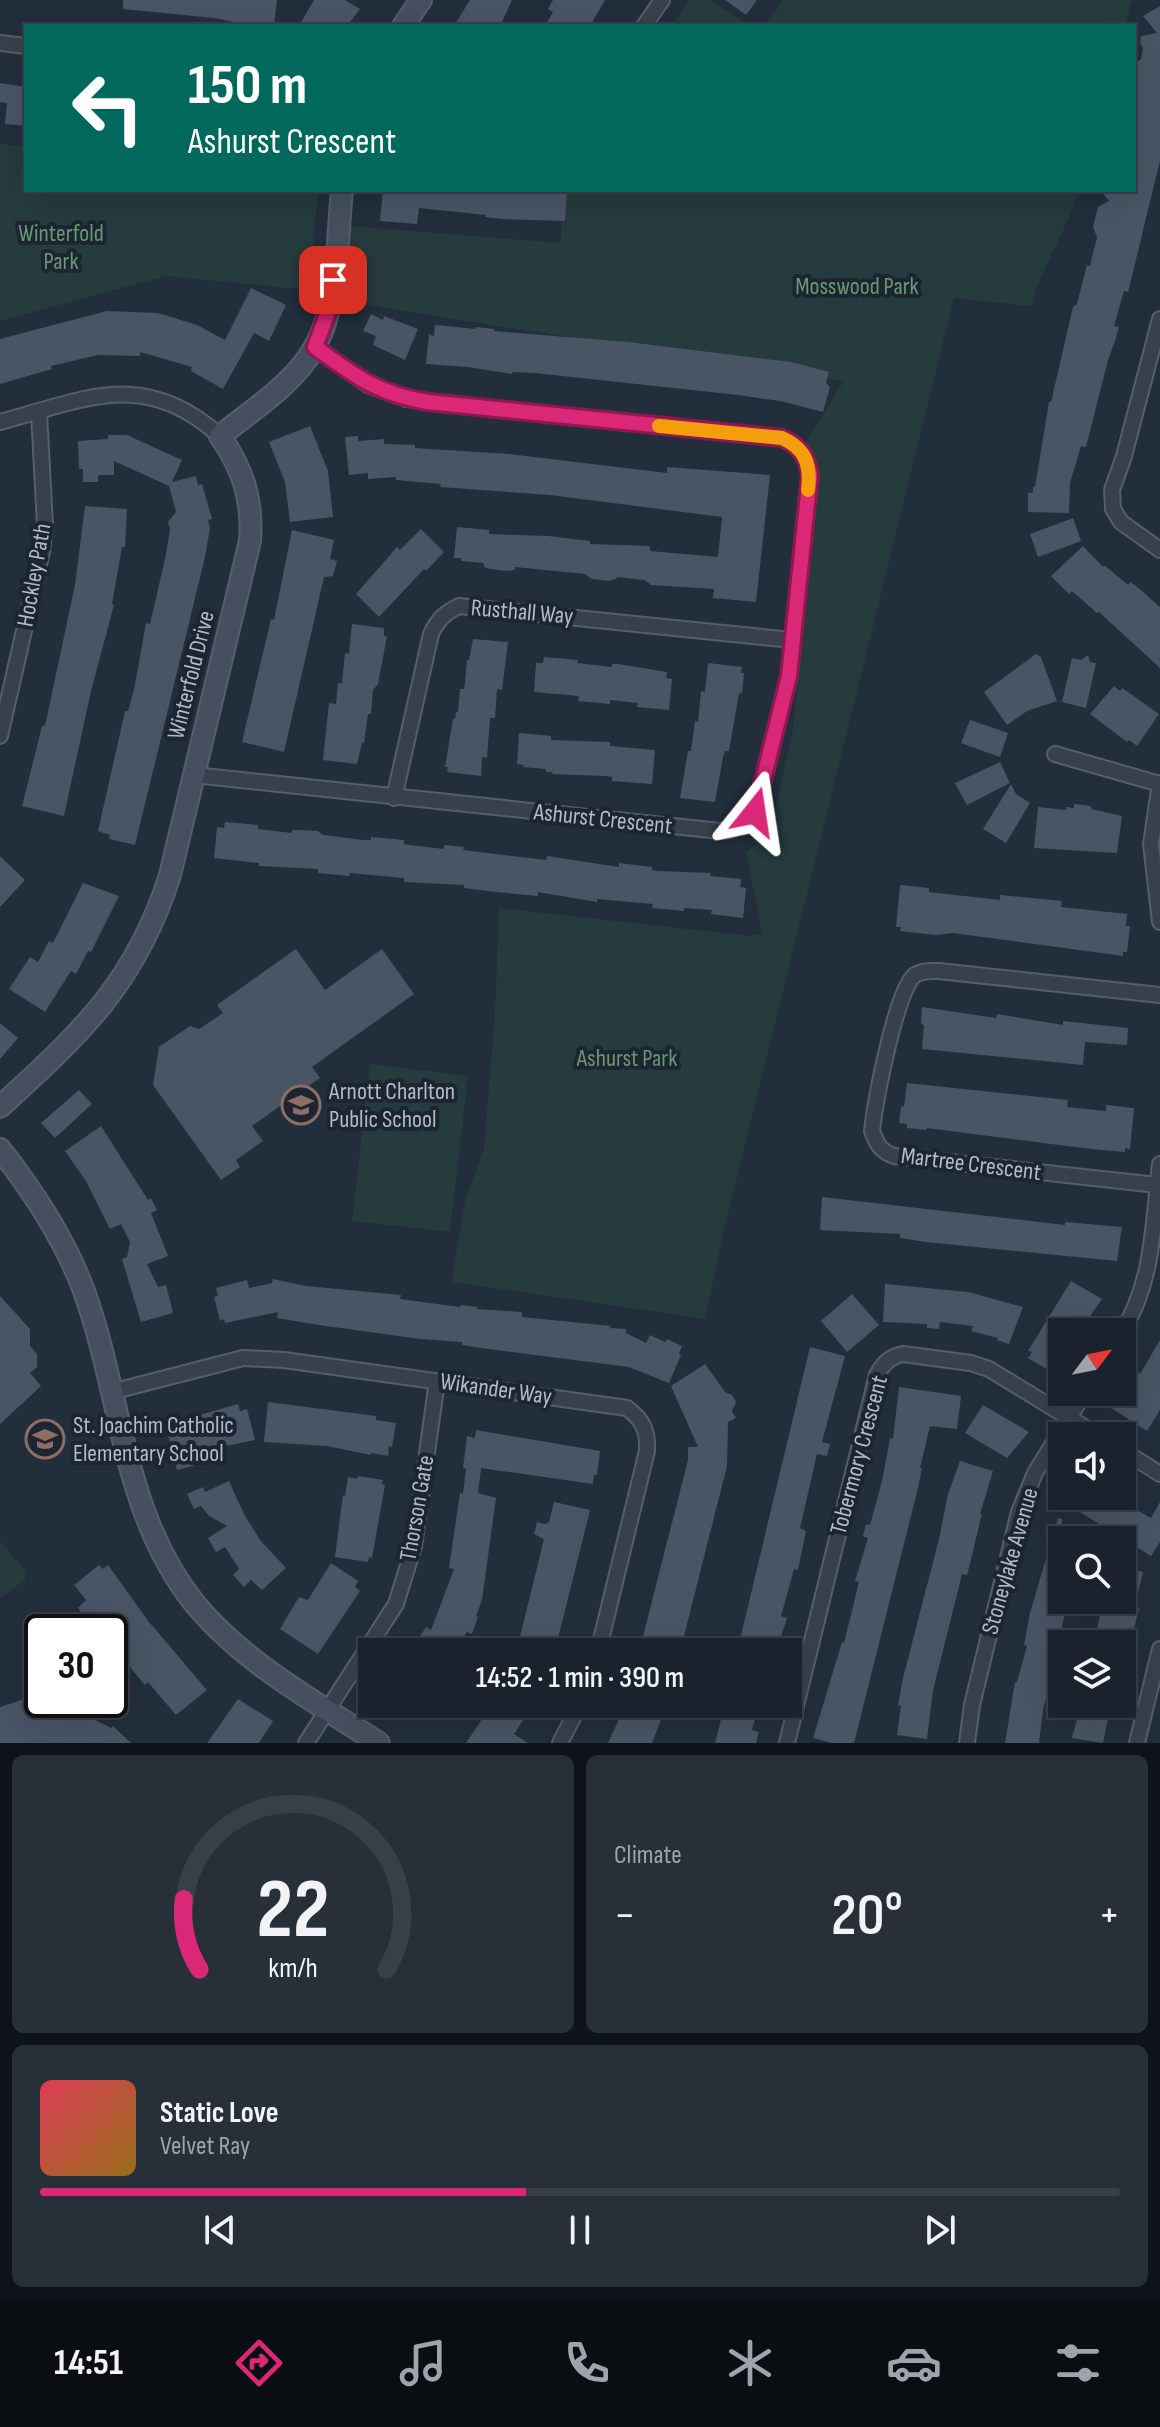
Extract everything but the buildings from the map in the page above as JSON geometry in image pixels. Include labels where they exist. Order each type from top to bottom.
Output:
[{"type":"street","points":[[404,24],[421,0]]},
{"type":"street","points":[[645,24],[662,0]]},
{"type":"street","points":[[0,43],[24,46]]},
{"type":"street","points":[[220,436],[280,386],[315,347],[329,309],[342,192]]},
{"type":"street","points":[[1159,325],[1112,490],[1113,509],[1121,522],[1160,550]]},
{"type":"street","name":"Ashurst Crescent","points":[[194,775],[720,831],[742,826],[755,812],[759,801],[789,676],[810,475],[808,462],[794,444],[782,438],[406,399],[368,385],[315,347]]},
{"type":"street","name":"Winterfold Drive","points":[[0,422],[109,394],[145,395],[173,403],[220,436],[234,456],[246,485],[251,528],[170,875],[155,917],[134,960],[107,1001],[88,1024],[0,1107]]},
{"type":"street","name":"Hockley Path","points":[[0,736],[42,552],[45,514],[39,412]]},
{"type":"street","name":"Rusthall Way","points":[[394,798],[431,634],[447,612],[459,606],[792,640]]},
{"type":"street","points":[[1055,754],[1160,784],[1151,844],[1160,922]]},
{"type":"street","name":"Martree Crescent","points":[[1157,1185],[894,1156],[877,1145],[872,1131],[901,996],[916,975],[925,970],[1160,995]]},
{"type":"street","points":[[0,1149],[43,1212],[78,1276],[92,1315],[144,1516],[160,1550],[186,1592],[212,1623],[242,1650],[379,1743]]},
{"type":"street","points":[[1129,1318],[1139,1300],[1146,1275],[1160,1164]]},
{"type":"street","name":"Tobermory Crescent","points":[[787,1743],[877,1375],[882,1365],[891,1357],[903,1354],[971,1363],[1001,1375],[1077,1422]]},
{"type":"street","name":"Wikander Way","points":[[111,1392],[243,1358],[284,1360],[627,1408],[643,1423],[648,1436],[647,1451],[601,1638]]},
{"type":"street","name":"Thorson Gate","points":[[306,1743],[396,1604],[414,1546],[437,1381]]},
{"type":"street","name":"Stoneylake Avenue","points":[[967,1743],[972,1705],[1019,1512],[1035,1473],[1076,1406]]},
{"type":"street","points":[[1136,1459],[1160,1474]]},
{"type":"street","points":[[1137,1743],[1160,1649]]},
{"type":"street","points":[[560,1743],[573,1718]]},
{"type":"green space","points":[[690,0],[711,0],[748,24],[672,24]]},
{"type":"green space","points":[[783,0],[1132,0],[1126,24],[765,24]]},
{"type":"green space","name":"Winterfold Park","points":[[0,144],[24,146],[24,192],[318,192],[309,290],[166,276],[0,321]]},
{"type":"green space","points":[[562,192],[1078,192],[1031,306],[954,298],[724,1230],[705,1319],[460,1283],[451,1285],[465,1201],[484,1149],[495,1013],[499,908],[751,936],[762,933],[746,852],[770,834],[793,729],[817,480],[806,442],[844,381],[340,301],[350,226],[561,243]]},
{"type":"green space","points":[[370,1064],[468,1076],[450,1232],[352,1221]]},
{"type":"green space","points":[[0,1541],[25,1570],[25,1580],[0,1598]]},
{"type":"slow traffic","points":[[659,426],[782,438],[803,452],[808,462],[808,490]]},
{"type":"place","name":"Arnott Charlton Public School","points":[[301,1105]]},
{"type":"place","name":"St. Joachim Catholic Elementary School","points":[[45,1439]]},
{"type":"route","points":[[333,280],[329,309],[315,347],[368,385],[387,393],[428,402],[782,438],[803,452],[810,475],[789,676],[755,812]]},
{"type":"park label","name":"Mosswood Park","points":[[857,286]]},
{"type":"park label","name":"Ashurst Park","points":[[627,1058]]}]
